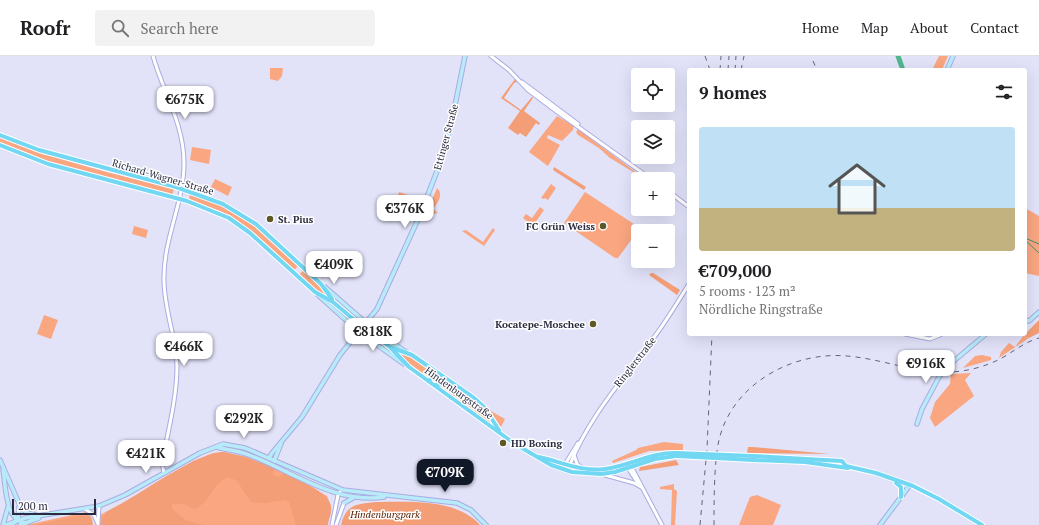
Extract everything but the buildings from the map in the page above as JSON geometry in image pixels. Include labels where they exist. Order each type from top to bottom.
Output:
[{"type":"main road","name":"Ettinger Straße","points":[[270,458],[272,453],[306,411],[340,355],[377,309],[433,182],[450,127],[465,56]]},
{"type":"main road","points":[[948,68],[953,56]]},
{"type":"main road","name":"Richard-Wagner-Straße","points":[[0,135],[70,159],[182,189],[223,204],[243,215],[366,323]]},
{"type":"main road","name":"Richard-Wagner-Straße","points":[[0,145],[48,164],[180,199],[230,218],[250,233],[359,332]]},
{"type":"main road","name":"Richard-Wagner-Straße","points":[[321,284],[339,306],[359,324]]},
{"type":"main road","name":"Richard-Wagner-Straße","points":[[315,292],[339,306]]},
{"type":"main road","points":[[1027,320],[1029,321],[1039,312]]},
{"type":"main road","name":"Hindenburgstraße","points":[[366,323],[484,407],[500,432]]},
{"type":"main road","name":"Hindenburgstraße","points":[[367,330],[390,347],[409,367]]},
{"type":"main road","name":"Hindenburgstraße","points":[[359,332],[436,385],[519,447],[551,465],[601,474],[658,458],[677,455]]},
{"type":"main road","points":[[918,424],[922,409],[939,377],[949,365],[984,336]]},
{"type":"main road","name":"Hindenburgstraße","points":[[390,347],[412,355]]},
{"type":"main road","points":[[429,381],[435,371]]},
{"type":"main road","points":[[436,385],[451,383]]},
{"type":"main road","points":[[270,464],[274,460],[284,440]]},
{"type":"main road","points":[[5,525],[17,520],[99,506],[125,495],[200,453],[223,444],[237,446],[270,458],[343,490],[388,496],[439,500],[458,504],[471,510],[486,525]]},
{"type":"main road","points":[[216,447],[244,453],[345,496],[388,496]]},
{"type":"main road","name":"Hindenburgstraße","points":[[566,468],[586,470],[605,469],[659,453],[677,455]]},
{"type":"main road","points":[[677,455],[842,461],[846,466],[876,473],[939,499],[982,525]]},
{"type":"main road","points":[[270,458],[270,464]]},
{"type":"main road","points":[[753,458],[838,464],[842,461]]},
{"type":"main road","points":[[0,460],[19,504],[20,512],[17,520],[12,525]]},
{"type":"main road","points":[[805,462],[854,469],[910,486],[952,508],[977,525]]},
{"type":"main road","points":[[3,467],[9,504],[13,517],[26,523]]},
{"type":"main road","points":[[893,480],[901,487],[901,497]]},
{"type":"main road","points":[[880,525],[910,486]]},
{"type":"main road","points":[[343,490],[345,496],[344,502]]},
{"type":"main road","points":[[344,502],[356,497]]},
{"type":"main road","points":[[5,525],[9,504]]},
{"type":"main road","points":[[19,504],[27,513],[39,516]]},
{"type":"main road","points":[[20,525],[48,515]]},
{"type":"street","points":[[153,56],[180,129],[184,163],[182,189],[168,242],[164,268],[164,294],[174,343],[176,366],[162,462],[164,473]]},
{"type":"street","points":[[490,56],[584,130],[641,172]]},
{"type":"street","points":[[675,196],[687,205]]},
{"type":"street","name":"Ringlerstraße","points":[[566,468],[612,391],[659,330],[687,287]]},
{"type":"street","points":[[913,336],[930,340],[938,336]]},
{"type":"street","name":"Ringlerstraße","points":[[566,468],[571,452],[581,441]]},
{"type":"street","points":[[574,453],[574,458],[577,464],[586,470]]},
{"type":"street","points":[[633,461],[630,467],[631,474],[642,488]]},
{"type":"street","points":[[637,478],[636,470],[639,463]]},
{"type":"street","name":"Hindenburgstraße","points":[[621,465],[630,467]]},
{"type":"street","points":[[630,467],[662,525]]},
{"type":"street","name":"Hindenburgstraße","points":[[601,474],[634,483],[642,488]]},
{"type":"street","points":[[332,525],[338,494],[343,490]]},
{"type":"street","points":[[336,525],[344,502]]},
{"type":"street","points":[[98,525],[99,506]]},
{"type":"street","points":[[85,509],[94,515],[98,525]]},
{"type":"shaded area","points":[[939,56],[948,56],[943,68],[933,68]]},
{"type":"shaded area","points":[[270,68],[283,68],[282,76],[278,81],[270,79]]},
{"type":"shaded area","points":[[557,116],[574,126],[573,130],[562,141],[548,135],[547,138],[560,145],[548,166],[529,152]]},
{"type":"shaded area","points":[[578,129],[636,172],[610,158],[599,148],[578,135],[576,132]]},
{"type":"shaded area","points":[[0,136],[64,160],[174,189],[172,196],[57,165],[0,144]]},
{"type":"shaded area","points":[[192,147],[211,150],[209,164],[190,160]]},
{"type":"shaded area","points":[[215,179],[232,187],[228,196],[211,187]]},
{"type":"shaded area","points":[[551,184],[556,188],[548,200],[541,198]]},
{"type":"shaded area","points":[[437,188],[440,196],[433,209],[438,213],[433,214],[427,212]]},
{"type":"shaded area","points":[[399,192],[408,195],[403,208],[395,205]]},
{"type":"shaded area","name":"FC Grün Weiss","points":[[585,192],[634,224],[631,224],[631,240],[618,258],[615,258],[564,223]]},
{"type":"shaded area","points":[[190,193],[220,204],[255,225],[299,265],[293,271],[232,218],[220,211],[189,200]]},
{"type":"shaded area","points":[[540,207],[544,210],[533,226],[523,218],[526,214],[532,218]]},
{"type":"shaded area","points":[[1027,209],[1039,216],[1039,276],[1027,273]]},
{"type":"shaded area","points":[[134,226],[148,230],[146,238],[132,234]]},
{"type":"shaded area","points":[[493,228],[495,230],[484,246],[462,231],[466,230],[483,242]]},
{"type":"shaded area","points":[[304,269],[318,283],[328,297],[316,290],[299,275]]},
{"type":"shaded area","points":[[44,315],[58,320],[51,339],[37,334]]},
{"type":"shaded area","points":[[1023,336],[1029,338],[999,358],[1001,352],[1009,343],[1015,347]]},
{"type":"shaded area","points":[[398,353],[412,358],[432,371],[427,377],[408,364]]},
{"type":"shaded area","points":[[982,355],[991,357],[991,360],[963,368],[975,356]]},
{"type":"shaded area","points":[[971,373],[965,380],[974,396],[935,427],[930,418],[935,402],[950,384],[951,374]]},
{"type":"shaded area","points":[[451,384],[475,402],[490,419],[494,426],[440,386]]},
{"type":"shaded area","points":[[489,410],[505,419],[501,427],[500,426]]},
{"type":"shaded area","points":[[664,442],[683,444],[683,450],[649,451],[613,463],[612,461],[638,448]]},
{"type":"shaded area","points":[[224,452],[246,457],[278,469],[327,496],[331,506],[328,525],[100,525],[100,515],[150,488],[193,461],[213,453]]},
{"type":"shaded area","points":[[674,484],[674,489],[677,491],[675,525],[671,525],[672,490],[660,489],[660,487]]},
{"type":"shaded area","points":[[757,495],[781,505],[773,525],[739,525],[750,497]]},
{"type":"shaded area","points":[[86,512],[92,518],[93,525],[26,525]]},
{"type":"green space","points":[[515,79],[517,82],[514,83],[504,98],[521,110],[532,97],[533,98],[524,111],[540,123],[539,125],[536,123],[526,137],[520,133],[518,135],[508,128],[520,111],[501,98]]},
{"type":"green space","points":[[554,167],[586,187],[584,190],[553,170]]},
{"type":"green space","points":[[651,273],[680,290],[677,295],[649,275]]},
{"type":"green space","points":[[1039,320],[1039,333],[1029,338],[1023,336],[1027,336],[1027,332]]},
{"type":"green space","points":[[748,447],[753,447],[830,454],[747,453]]},
{"type":"green space","points":[[223,452],[246,457],[275,469],[272,474],[278,477],[284,473],[319,491],[329,501],[331,507],[331,514],[327,525],[296,525],[289,502],[285,500],[265,503],[251,502],[237,481],[229,477],[219,483],[208,498],[200,506],[194,509],[184,504],[172,504],[172,509],[187,521],[204,525],[101,525],[103,517],[107,512],[180,468],[210,455]]},
{"type":"green space","points":[[676,460],[679,465],[639,471],[640,467]]},
{"type":"green space","name":"Hindenburgpark","points":[[417,502],[445,506],[470,516],[480,525],[341,525],[346,513],[353,506],[363,503]]},
{"type":"green space","points":[[77,516],[90,516],[93,525],[35,525]]},
{"type":"waterway","points":[[898,56],[902,68]]},
{"type":"waterway","points":[[898,56],[902,68]]},
{"type":"waterway","points":[[1027,239],[1039,244]]},
{"type":"waterway","points":[[1027,242],[1039,253]]},
{"type":"railway","points":[[705,56],[709,68]]},
{"type":"railway","points":[[720,68],[721,56]]},
{"type":"railway","points":[[728,68],[729,56]]},
{"type":"railway","points":[[735,68],[736,56]]},
{"type":"railway","points":[[741,68],[744,56]]},
{"type":"railway","points":[[813,61],[816,68]]},
{"type":"railway","points":[[700,525],[707,449],[712,336]]},
{"type":"railway","points":[[714,525],[716,459],[719,440],[726,420],[737,403],[751,387],[768,375],[786,366],[806,359],[827,356],[847,356],[874,360],[926,371],[965,371],[978,368],[1002,358],[1024,344],[1039,338]]},
{"type":"place","name":"St. Pius","points":[[270,219]]},
{"type":"place","name":"FC Grün Weiss","points":[[603,226]]},
{"type":"place","name":"Kocatepe-Moschee","points":[[593,324]]},
{"type":"place","name":"HD Boxing","points":[[503,443]]}]
